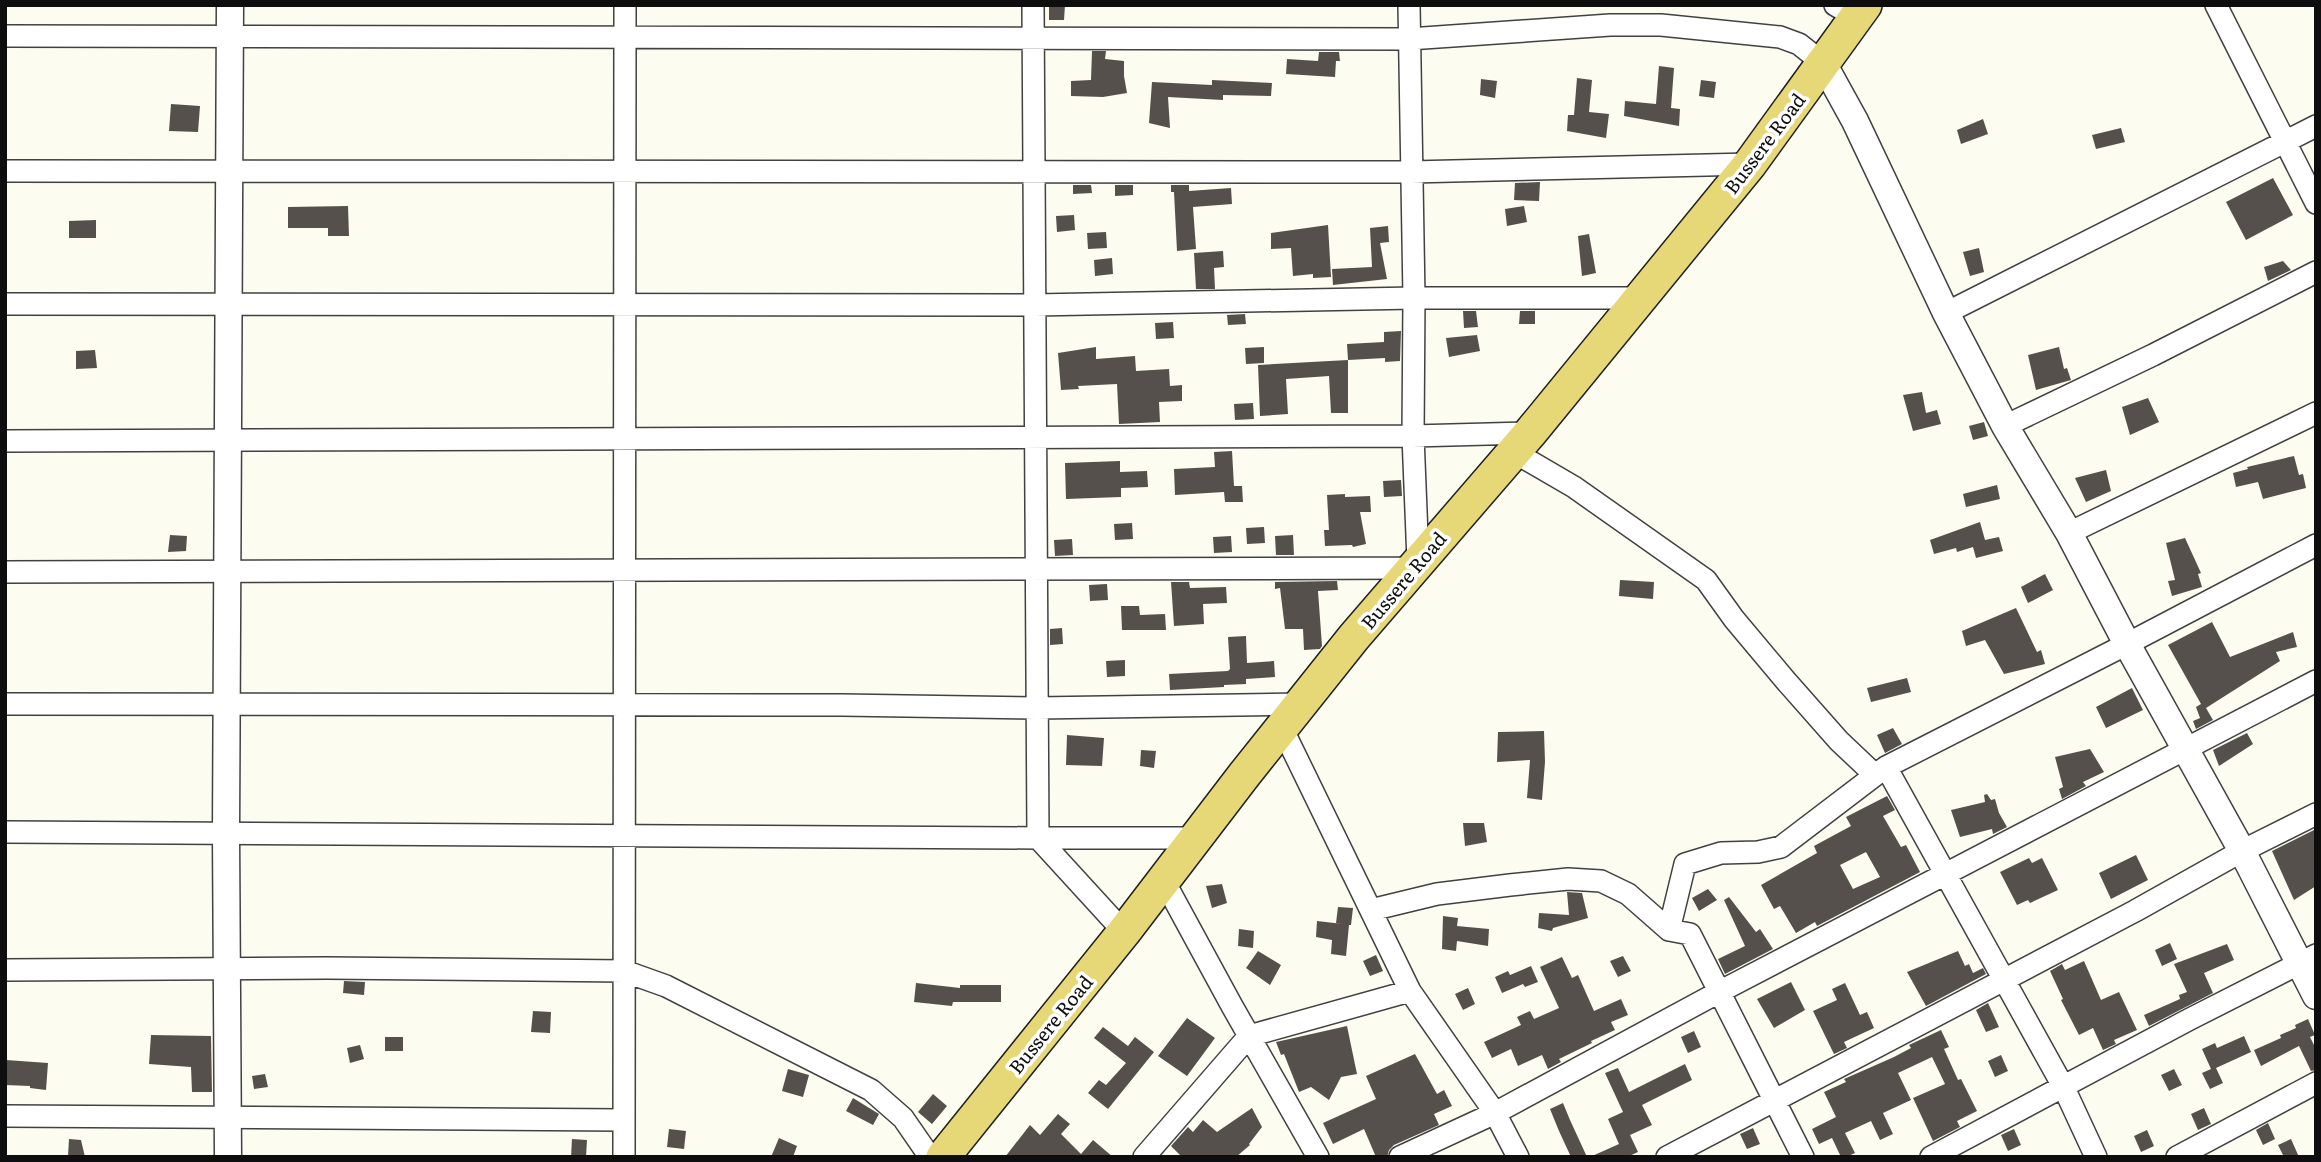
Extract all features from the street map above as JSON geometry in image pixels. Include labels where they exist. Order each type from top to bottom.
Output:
[{"type":"main road","name":"Bussere Road","points":[[943,1157],[1124,932],[1291,716],[1415,565],[1522,442],[1750,164],[1824,64],[1852,9]]},
{"type":"street","points":[[228,1157],[226,705],[230,5]]},
{"type":"street","points":[[624,1157],[625,5]]},
{"type":"street","points":[[1033,5],[1038,838],[1124,932]]},
{"type":"street","points":[[5,572],[1036,569],[1415,565],[1409,5]]},
{"type":"street","points":[[2216,5],[2316,203]]},
{"type":"street","points":[[5,36],[1409,39],[1610,24],[1661,25],[1780,37],[1799,44],[1824,64],[1855,121],[1946,313],[2005,426],[2069,533],[2242,851],[2308,959],[2316,996]]},
{"type":"street","points":[[1946,313],[2316,126]]},
{"type":"street","points":[[5,171],[1411,172],[1750,164]]},
{"type":"street","points":[[2005,426],[2316,272]]},
{"type":"street","points":[[5,304],[1035,305],[1414,298],[1640,298]]},
{"type":"street","points":[[2069,533],[2316,413]]},
{"type":"street","points":[[5,441],[1413,436],[1522,442],[1574,486],[1706,580],[1786,681],[1839,741],[1880,771],[1945,874],[2064,1088],[2096,1157]]},
{"type":"street","points":[[1669,930],[1685,864],[1721,853],[1758,852],[1781,847],[1880,771],[2316,545]]},
{"type":"street","points":[[1401,1157],[1495,1113],[1719,992],[2316,681]]},
{"type":"street","points":[[5,704],[624,707],[842,705],[1291,716],[1371,911],[1410,991],[1495,1113],[1518,1157]]},
{"type":"street","points":[[1667,1157],[2316,814]]},
{"type":"street","points":[[5,832],[1197,838]]},
{"type":"street","points":[[1371,911],[1437,894],[1568,879],[1601,881],[1628,894],[1669,930],[1690,934],[1802,1157]]},
{"type":"street","points":[[1164,881],[1317,1156]]},
{"type":"street","points":[[1931,1157],[2308,959]]},
{"type":"street","points":[[5,970],[327,968],[624,971],[666,986],[871,1090],[903,1118],[930,1157]]},
{"type":"street","points":[[1144,1157],[1249,1036],[1410,991]]},
{"type":"street","points":[[2177,1157],[2316,1083]]},
{"type":"street","points":[[5,1116],[624,1120]]},
{"type":"building","points":[[1049,5],[1065,5],[1064,20],[1049,20]]},
{"type":"building","points":[[1092,51],[1106,51],[1105,59],[1124,61],[1127,93],[1103,97],[1071,96],[1071,81],[1091,80]]},
{"type":"building","points":[[1319,52],[1339,52],[1340,61],[1336,61],[1335,77],[1286,74],[1287,59],[1318,61]]},
{"type":"building","points":[[1659,66],[1674,68],[1671,108],[1680,109],[1679,126],[1624,116],[1625,101],[1656,104]]},
{"type":"building","points":[[1577,78],[1592,80],[1589,112],[1609,114],[1606,138],[1567,131],[1568,115],[1574,115]]},
{"type":"building","points":[[1481,79],[1497,81],[1495,98],[1480,95]]},
{"type":"building","points":[[1212,80],[1272,83],[1271,96],[1223,95],[1223,100],[1168,97],[1170,128],[1149,123],[1152,82],[1212,85]]},
{"type":"building","points":[[1701,80],[1716,82],[1714,98],[1699,96]]},
{"type":"building","points":[[171,104],[200,106],[198,132],[169,131]]},
{"type":"building","points":[[1983,119],[1988,134],[1961,144],[1957,130]]},
{"type":"building","points":[[2121,128],[2125,142],[2096,149],[2092,135]]},
{"type":"building","points":[[2273,178],[2293,215],[2246,240],[2226,202]]},
{"type":"building","points":[[1540,182],[1539,201],[1514,200],[1515,183]]},
{"type":"building","points":[[1073,185],[1091,185],[1092,193],[1073,194]]},
{"type":"building","points":[[1115,185],[1133,185],[1133,195],[1115,196]]},
{"type":"building","points":[[1171,185],[1189,185],[1189,191],[1231,188],[1232,204],[1193,207],[1196,249],[1177,251],[1174,192],[1171,192]]},
{"type":"building","points":[[348,206],[349,236],[328,236],[328,228],[288,228],[288,207]]},
{"type":"building","points":[[1524,206],[1527,222],[1507,226],[1505,209]]},
{"type":"building","points":[[1074,215],[1075,230],[1057,232],[1056,216]]},
{"type":"building","points":[[96,220],[96,238],[69,238],[69,221]]},
{"type":"building","points":[[1328,225],[1331,277],[1313,278],[1313,274],[1293,276],[1291,248],[1271,249],[1271,233]]},
{"type":"building","points":[[1388,226],[1389,242],[1380,243],[1387,279],[1333,285],[1332,269],[1372,267],[1370,228]]},
{"type":"building","points":[[1106,232],[1107,248],[1088,249],[1087,233]]},
{"type":"building","points":[[1589,234],[1596,273],[1582,276],[1578,236]]},
{"type":"building","points":[[1979,248],[1984,272],[1970,276],[1963,252]]},
{"type":"building","points":[[1223,251],[1224,267],[1214,268],[1215,289],[1196,289],[1194,253]]},
{"type":"building","points":[[1112,258],[1113,274],[1095,276],[1094,260]]},
{"type":"building","points":[[2283,261],[2291,270],[2268,281],[2264,267]]},
{"type":"building","points":[[1463,311],[1476,311],[1478,327],[1464,328]]},
{"type":"building","points":[[1520,311],[1535,311],[1535,324],[1519,324]]},
{"type":"building","points":[[1245,314],[1246,324],[1228,325],[1227,315]]},
{"type":"building","points":[[1173,322],[1174,338],[1156,339],[1155,323]]},
{"type":"building","points":[[1401,331],[1400,361],[1385,362],[1385,358],[1348,360],[1347,344],[1384,342],[1384,332]]},
{"type":"building","points":[[1477,335],[1480,351],[1449,357],[1446,338]]},
{"type":"building","points":[[1096,347],[1096,359],[1135,356],[1136,371],[1169,369],[1170,386],[1182,385],[1182,401],[1159,402],[1160,422],[1119,424],[1117,384],[1078,386],[1079,389],[1061,390],[1058,353]]},
{"type":"building","points":[[1264,347],[1264,363],[1246,364],[1245,348]]},
{"type":"building","points":[[2059,347],[2064,369],[2067,368],[2071,380],[2036,390],[2028,355]]},
{"type":"building","points":[[95,350],[97,368],[76,369],[76,351]]},
{"type":"building","points":[[1348,360],[1348,413],[1331,413],[1329,376],[1286,379],[1288,414],[1260,416],[1258,365]]},
{"type":"building","points":[[1922,392],[1926,413],[1937,410],[1941,424],[1913,431],[1903,395]]},
{"type":"building","points":[[2148,398],[2159,422],[2130,435],[2122,407]]},
{"type":"building","points":[[1253,403],[1254,419],[1235,420],[1234,404]]},
{"type":"building","points":[[1984,422],[1988,436],[1973,440],[1969,426]]},
{"type":"building","points":[[1232,451],[1234,486],[1242,486],[1243,502],[1225,502],[1224,492],[1175,495],[1174,469],[1215,467],[1214,452]]},
{"type":"building","points":[[2294,456],[2299,475],[2303,474],[2306,488],[2263,499],[2258,482],[2236,487],[2233,473]]},
{"type":"building","points":[[1120,461],[1120,472],[1147,471],[1148,487],[1121,488],[1121,497],[1066,499],[1065,463]]},
{"type":"building","points":[[2106,470],[2111,491],[2086,502],[2075,478]]},
{"type":"building","points":[[1401,480],[1402,496],[1384,497],[1383,481]]},
{"type":"building","points":[[1997,485],[2000,499],[1966,507],[1963,494]]},
{"type":"building","points":[[1345,494],[1345,497],[1370,496],[1371,512],[1360,512],[1366,544],[1353,547],[1325,546],[1324,530],[1329,530],[1327,495]]},
{"type":"building","points":[[1980,522],[1985,540],[1999,537],[2003,551],[1976,558],[1973,547],[1934,554],[1930,540]]},
{"type":"building","points":[[1132,523],[1133,539],[1115,540],[1114,524]]},
{"type":"building","points":[[1264,527],[1265,543],[1247,544],[1246,528]]},
{"type":"building","points":[[170,535],[187,536],[186,551],[168,552]]},
{"type":"building","points":[[1293,535],[1294,555],[1276,555],[1275,536]]},
{"type":"building","points":[[1231,536],[1232,552],[1214,553],[1213,537]]},
{"type":"building","points":[[2185,538],[2201,573],[2198,574],[2202,587],[2172,596],[2168,581],[2175,580],[2166,543]]},
{"type":"building","points":[[1072,539],[1073,555],[1055,556],[1054,540]]},
{"type":"building","points":[[2045,574],[2053,590],[2028,603],[2021,587]]},
{"type":"building","points":[[1620,580],[1654,582],[1653,599],[1619,596]]},
{"type":"building","points":[[1337,581],[1338,590],[1318,591],[1322,646],[1320,649],[1304,650],[1303,629],[1285,629],[1280,588],[1275,589],[1275,582]]},
{"type":"building","points":[[1171,582],[1189,582],[1190,588],[1226,587],[1227,603],[1203,604],[1204,624],[1174,626]]},
{"type":"building","points":[[1107,584],[1108,600],[1090,601],[1089,585]]},
{"type":"building","points":[[1121,606],[1139,606],[1140,615],[1165,614],[1166,630],[1122,630]]},
{"type":"building","points":[[2016,608],[2037,652],[2041,650],[2045,664],[2004,674],[1985,640],[1966,646],[1962,631]]},
{"type":"building","points":[[2212,622],[2230,657],[2293,632],[2297,647],[2276,652],[2280,661],[2206,708],[2213,720],[2196,729],[2193,721],[2200,718],[2196,707],[2201,704],[2168,645]]},
{"type":"building","points":[[1062,628],[1063,644],[1050,645],[1050,629]]},
{"type":"building","points":[[1246,636],[1247,663],[1274,661],[1275,677],[1246,679],[1246,684],[1224,687],[1170,690],[1169,674],[1228,671],[1228,637]]},
{"type":"building","points":[[1125,660],[1125,676],[1107,677],[1106,661]]},
{"type":"building","points":[[1907,678],[1911,692],[1871,702],[1867,688]]},
{"type":"building","points":[[2132,688],[2143,710],[2106,728],[2096,707]]},
{"type":"building","points":[[1893,728],[1902,744],[1885,753],[1877,735]]},
{"type":"building","points":[[1544,731],[1542,800],[1527,798],[1530,760],[1497,762],[1498,732]]},
{"type":"building","points":[[2247,733],[2253,744],[2219,766],[2213,750]]},
{"type":"building","points":[[1067,735],[1104,738],[1102,766],[1066,765]]},
{"type":"building","points":[[2090,749],[2104,772],[2083,782],[2086,786],[2062,799],[2059,789],[2063,787],[2055,757]]},
{"type":"building","points":[[1141,750],[1156,751],[1154,768],[1140,766]]},
{"type":"building","points":[[1987,794],[1991,800],[1995,799],[2007,827],[1993,834],[1992,829],[1960,837],[1951,810],[1985,802],[1984,795]]},
{"type":"building","points":[[1887,796],[1895,810],[1883,816],[1901,847],[1906,845],[1920,872],[1922,871],[1817,926],[1815,922],[1796,933],[1780,906],[1774,909],[1761,885],[1817,853],[1814,846],[1851,826],[1846,817]],"holes":[[[1866,852],[1880,877],[1853,889],[1840,865]]]},
{"type":"building","points":[[1463,823],[1484,823],[1487,842],[1465,846]]},
{"type":"building","points":[[2316,829],[2316,886],[2294,900],[2272,851]]},
{"type":"building","points":[[2136,855],[2148,880],[2111,899],[2099,873]]},
{"type":"building","points":[[2029,858],[2032,863],[2042,858],[2058,890],[2030,903],[2028,900],[2017,905],[2000,872]]},
{"type":"building","points":[[1222,884],[1227,903],[1212,908],[1206,886]]},
{"type":"building","points":[[1708,889],[1717,900],[1699,911],[1692,898]]},
{"type":"building","points":[[1567,892],[1582,893],[1588,918],[1553,928],[1552,931],[1538,928],[1539,913],[1569,915]]},
{"type":"building","points":[[1729,897],[1756,932],[1760,929],[1773,949],[1725,974],[1718,959],[1745,946],[1724,900]]},
{"type":"building","points":[[1338,907],[1353,908],[1346,956],[1331,954],[1332,940],[1316,937],[1317,921],[1343,924],[1336,923]]},
{"type":"building","points":[[1443,916],[1458,918],[1457,926],[1489,929],[1488,946],[1457,941],[1456,951],[1442,949]]},
{"type":"building","points":[[1239,929],[1254,931],[1253,948],[1238,946]]},
{"type":"building","points":[[2170,943],[2177,959],[2162,966],[2155,950]]},
{"type":"building","points":[[2227,944],[2234,960],[2204,973],[2213,993],[2149,1026],[2144,1015],[2180,999],[2179,995],[2187,992],[2174,964]]},
{"type":"building","points":[[1258,951],[1281,965],[1270,985],[1246,968]]},
{"type":"building","points":[[1958,951],[1965,966],[1969,964],[1973,973],[1983,968],[1986,974],[1926,1006],[1907,972]]},
{"type":"building","points":[[1376,955],[1383,971],[1370,976],[1363,961]]},
{"type":"building","points":[[1623,956],[1631,971],[1618,977],[1610,961]]},
{"type":"building","points":[[1562,957],[1572,978],[1578,975],[1594,1011],[1621,999],[1628,1015],[1611,1022],[1615,1030],[1559,1059],[1561,1062],[1548,1069],[1542,1055],[1518,1066],[1511,1049],[1492,1058],[1484,1042],[1521,1025],[1517,1017],[1530,1011],[1534,1019],[1559,1008],[1540,967]]},
{"type":"building","points":[[2084,961],[2101,1000],[2119,992],[2137,1030],[2114,1040],[2116,1044],[2103,1050],[2093,1028],[2079,1035],[2050,971],[2062,964],[2065,970]]},
{"type":"building","points":[[1531,966],[1538,982],[1525,987],[1523,984],[1502,993],[1495,977],[1508,971],[1510,975]]},
{"type":"building","points":[[344,981],[365,982],[364,995],[343,993]]},
{"type":"building","points":[[1791,982],[1805,1010],[1774,1028],[1757,999]]},
{"type":"building","points":[[916,983],[960,988],[960,985],[1001,985],[1001,1002],[953,1002],[952,1006],[914,1002]]},
{"type":"building","points":[[1845,983],[1860,1015],[1867,1012],[1874,1028],[1844,1042],[1847,1048],[1834,1054],[1813,1011],[1837,1000],[1832,989]]},
{"type":"building","points":[[1468,988],[1475,1004],[1463,1010],[1455,994]]},
{"type":"building","points":[[1988,1003],[1999,1027],[1986,1032],[1976,1010]]},
{"type":"building","points":[[533,1011],[551,1012],[550,1033],[531,1032]]},
{"type":"building","points":[[1187,1018],[1215,1038],[1187,1076],[1158,1056]]},
{"type":"building","points":[[2308,1019],[2315,1035],[2310,1037],[2316,1049],[2316,1070],[2311,1071],[2299,1046],[2261,1066],[2254,1050],[2281,1038],[2280,1035]]},
{"type":"building","points":[[1347,1026],[1357,1074],[1341,1077],[1329,1100],[1311,1087],[1299,1092],[1284,1054],[1281,1055],[1276,1042]]},
{"type":"building","points":[[1103,1027],[1128,1046],[1135,1037],[1154,1052],[1108,1109],[1088,1093],[1099,1080],[1106,1085],[1126,1063],[1094,1038]]},
{"type":"building","points":[[1941,1030],[1949,1047],[1944,1049],[1958,1080],[1961,1079],[1977,1111],[1957,1121],[1960,1127],[1933,1141],[1913,1098],[1945,1084],[1932,1057],[1898,1073],[1911,1100],[1883,1113],[1893,1134],[1880,1140],[1871,1121],[1845,1133],[1855,1153],[1846,1157],[1841,1157],[1832,1138],[1819,1144],[1812,1129],[1836,1117],[1824,1092],[1846,1082],[1844,1079],[1894,1057],[1911,1048],[1909,1045]]},
{"type":"building","points":[[1694,1031],[1701,1047],[1688,1053],[1681,1037]]},
{"type":"building","points":[[151,1035],[211,1036],[212,1092],[192,1092],[191,1067],[149,1064]]},
{"type":"building","points":[[2244,1036],[2251,1052],[2216,1068],[2223,1083],[2210,1089],[2202,1073],[2211,1069],[2202,1049],[2215,1043],[2217,1048]]},
{"type":"building","points":[[385,1037],[403,1037],[403,1051],[385,1051]]},
{"type":"building","points":[[360,1045],[364,1059],[350,1063],[347,1048]]},
{"type":"building","points":[[1415,1054],[1437,1094],[1444,1090],[1452,1106],[1434,1114],[1439,1125],[1394,1145],[1387,1157],[1376,1157],[1364,1129],[1333,1144],[1323,1123],[1376,1099],[1366,1076]]},
{"type":"building","points":[[2001,1055],[2008,1071],[1995,1077],[1988,1061]]},
{"type":"building","points":[[6,1060],[48,1063],[46,1090],[5,1085]]},
{"type":"building","points":[[1685,1064],[1692,1080],[1642,1105],[1652,1125],[1630,1135],[1638,1152],[1627,1157],[1590,1157],[1619,1144],[1608,1119],[1623,1112],[1605,1073],[1618,1068],[1629,1092]]},
{"type":"building","points":[[788,1069],[809,1075],[803,1097],[782,1091]]},
{"type":"building","points":[[2174,1069],[2182,1085],[2169,1091],[2161,1075]]},
{"type":"building","points":[[265,1074],[268,1087],[254,1089],[252,1076]]},
{"type":"building","points":[[933,1094],[947,1106],[932,1124],[918,1112]]},
{"type":"building","points":[[853,1098],[879,1114],[873,1125],[846,1111]]},
{"type":"building","points":[[1563,1103],[1587,1157],[1571,1157],[1559,1131],[1550,1109]]},
{"type":"building","points":[[1252,1108],[1262,1127],[1250,1145],[1236,1157],[1182,1157],[1171,1146],[1188,1127],[1193,1132],[1203,1120],[1217,1132]]},
{"type":"building","points":[[2204,1108],[2211,1124],[2198,1130],[2191,1114]]},
{"type":"building","points":[[1058,1114],[1070,1124],[1061,1134],[1081,1154],[1093,1140],[1113,1157],[1005,1157],[1030,1125],[1040,1135]]},
{"type":"building","points":[[2268,1123],[2275,1139],[2263,1145],[2256,1130]]},
{"type":"building","points":[[1753,1128],[1760,1144],[1747,1149],[1740,1134]]},
{"type":"building","points":[[669,1129],[686,1131],[684,1149],[667,1147]]},
{"type":"building","points":[[2014,1129],[2021,1145],[2008,1151],[2001,1135]]},
{"type":"building","points":[[2147,1130],[2154,1146],[2141,1152],[2134,1136]]},
{"type":"building","points":[[779,1138],[797,1146],[793,1157],[771,1157]]},
{"type":"building","points":[[69,1139],[81,1140],[85,1157],[68,1156]]},
{"type":"building","points":[[572,1139],[587,1140],[586,1157],[571,1157]]},
{"type":"building","points":[[2291,1139],[2299,1157],[2284,1157],[2278,1145]]}]
